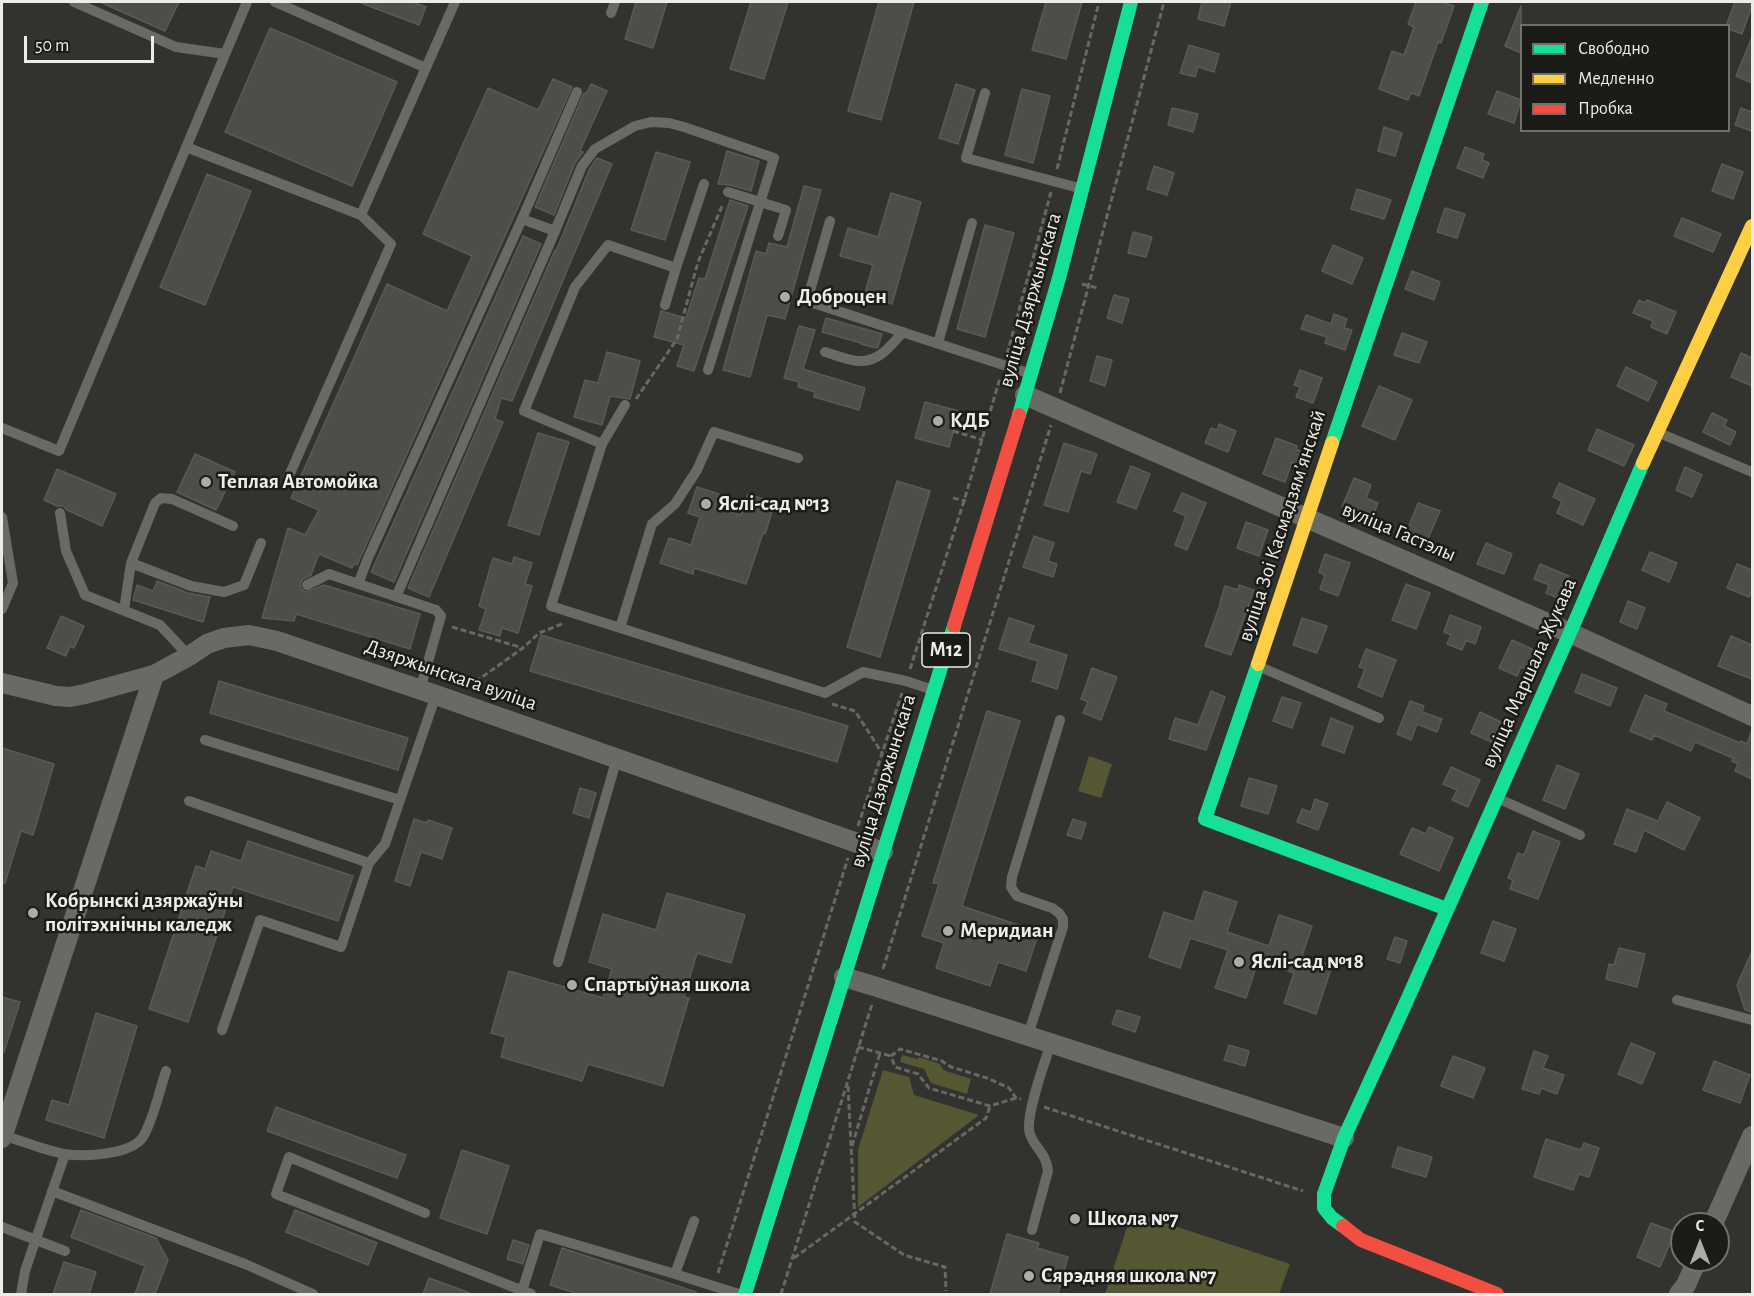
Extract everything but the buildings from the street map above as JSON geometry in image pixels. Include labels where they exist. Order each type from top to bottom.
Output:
[{"type":"street","name":"вуліца Дзяржынскага","points":[[745,1294],[1025,395],[1059,278],[1131,2]]},
{"type":"street","name":"вуліца Зоі Касмадзямʼянскай","points":[[1447,909],[1205,819],[1482,2]]},
{"type":"street","name":"вуліца Маршала Жукава","points":[[1497,1294],[1361,1240],[1332,1218],[1324,1208],[1323,1194],[1344,1138],[1497,798],[1657,432],[1741,261],[1752,226]]},
{"type":"street","name":"вуліца Гастэлы","points":[[1025,395],[1570,633],[1752,716]]},
{"type":"street","name":"Дзяржынскага вуліца","points":[[2,683],[56,696],[70,697],[154,675],[207,644],[224,638],[249,635],[277,641],[884,852]]},
{"type":"street","points":[[2,1137],[154,675]]},
{"type":"street","points":[[844,977],[1344,1138]]},
{"type":"street","points":[[1718,1212],[1752,1136]]},
{"type":"street","points":[[1679,1294],[1692,1272]]},
{"type":"lane","points":[[74,2],[177,47],[225,54]]},
{"type":"lane","points":[[2,428],[59,451],[247,2]]},
{"type":"lane","points":[[274,2],[426,68]]},
{"type":"lane","points":[[362,215],[455,2]]},
{"type":"lane","points":[[611,13],[615,2]]},
{"type":"lane","points":[[358,584],[577,92]]},
{"type":"lane","points":[[985,93],[966,158],[1082,189]]},
{"type":"lane","points":[[396,597],[582,166],[596,149],[635,126],[651,122],[669,123],[774,158],[708,370]]},
{"type":"lane","points":[[186,147],[362,215],[391,244],[288,478]]},
{"type":"lane","points":[[665,305],[704,183]]},
{"type":"lane","points":[[728,192],[786,210],[778,236]]},
{"type":"lane","points":[[522,219],[555,231]]},
{"type":"lane","points":[[830,221],[807,301],[1031,374]]},
{"type":"lane","points":[[938,344],[972,223]]},
{"type":"lane","points":[[602,444],[524,411],[575,287],[608,244],[676,268]]},
{"type":"lane","points":[[825,352],[861,362],[873,359],[889,349],[903,332]]},
{"type":"lane","points":[[625,405],[602,444],[551,606],[825,693],[863,672],[906,681],[933,690]]},
{"type":"lane","points":[[621,628],[652,524],[675,504],[697,470],[714,432],[798,458]]},
{"type":"lane","points":[[1657,432],[1752,472]]},
{"type":"lane","points":[[124,610],[131,563],[155,503],[161,498],[172,499],[233,526]]},
{"type":"lane","points":[[60,513],[66,551],[85,595],[160,624],[189,656]]},
{"type":"lane","points":[[2,517],[13,583],[2,609]]},
{"type":"lane","points":[[131,563],[191,586],[224,592],[244,585],[261,543]]},
{"type":"lane","points":[[222,1030],[260,920],[341,947],[369,863],[385,844],[435,695],[441,616],[436,610],[329,574],[307,585]]},
{"type":"lane","points":[[1258,666],[1379,718]]},
{"type":"lane","points":[[1028,1035],[1063,927],[1063,919],[1052,908],[1017,896],[1011,887],[1012,877],[1060,720]]},
{"type":"lane","points":[[205,740],[400,800]]},
{"type":"lane","points":[[558,962],[617,758]]},
{"type":"lane","points":[[1497,798],[1580,835]]},
{"type":"lane","points":[[189,801],[369,863]]},
{"type":"lane","points":[[1677,1000],[1752,1020]]},
{"type":"lane","points":[[1032,1230],[1048,1171],[1047,1161],[1030,1136],[1028,1128],[1051,1043]]},
{"type":"lane","points":[[2,1137],[65,1154],[108,1154],[127,1149],[142,1139],[166,1071]]},
{"type":"lane","points":[[21,1294],[25,1270],[65,1154]]},
{"type":"lane","points":[[425,1213],[289,1157],[276,1194],[526,1293],[540,1233],[739,1294]]},
{"type":"lane","points":[[52,1191],[245,1264],[313,1294]]},
{"type":"lane","points":[[675,1274],[693,1221]]},
{"type":"lane","points":[[2,1227],[65,1251]]},
{"type":"path","points":[[714,1287],[853,842],[983,440],[1099,2]]},
{"type":"path","points":[[782,1294],[1055,408],[1164,2]]},
{"type":"path","points":[[625,405],[633,403],[677,339],[699,262],[728,192]]},
{"type":"path","points":[[953,431],[983,440]]},
{"type":"path","points":[[435,695],[523,648],[539,633],[566,622]]},
{"type":"path","points":[[439,623],[523,648]]},
{"type":"path","points":[[832,704],[855,711],[882,753]]},
{"type":"path","points":[[858,1047],[891,1056]]},
{"type":"path","points":[[891,1056],[900,1049],[942,1061],[951,1067],[987,1078],[1009,1088],[1016,1098]]},
{"type":"path","points":[[851,1150],[880,1053]]},
{"type":"path","points":[[891,1056],[895,1067],[918,1074],[929,1088],[990,1106],[1016,1098],[1302,1190],[1308,1196]]},
{"type":"path","points":[[847,1081],[855,1222],[904,1256],[945,1267],[946,1291]]},
{"type":"path","points":[[793,1260],[987,1118],[990,1106]]},
{"type":"green space","points":[[1089,756],[1112,764],[1101,798],[1078,791]]},
{"type":"green space","points":[[902,1055],[918,1059],[919,1057],[940,1064],[943,1070],[971,1079],[967,1094],[931,1083],[924,1069],[900,1062]]},
{"type":"green space","points":[[883,1070],[909,1077],[914,1095],[979,1115],[858,1207],[858,1150]]},
{"type":"green space","points":[[1132,1212],[1290,1264],[1279,1294],[1105,1294]]},
{"type":"traffic: fast","points":[[1019,415],[1059,278],[1131,2]]},
{"type":"traffic: fast","points":[[1332,443],[1482,2]]},
{"type":"traffic: fast","points":[[1343,1226],[1324,1208],[1324,1194],[1344,1138],[1570,633],[1643,463]]},
{"type":"traffic: fast","points":[[745,1294],[954,626]]},
{"type":"traffic: fast","points":[[1258,664],[1205,819],[1447,909]]},
{"type":"traffic: slow","points":[[1643,463],[1752,226]]},
{"type":"traffic: slow","points":[[1258,664],[1332,443]]},
{"type":"traffic: jam","points":[[954,626],[1019,415]]},
{"type":"traffic: jam","points":[[1343,1226],[1361,1240],[1497,1294]]},
{"type":"place","name":"Доброцен","points":[[785,297]]},
{"type":"place","name":"КДБ","points":[[938,421]]},
{"type":"place","name":"Теплая Автомойка","points":[[206,482]]},
{"type":"place","name":"Яслі-сад №13","points":[[706,504]]},
{"type":"place","name":"Кобрынскі дзяржаўны політэхнічны каледж","points":[[33,913]]},
{"type":"place","name":"Меридиан","points":[[948,931]]},
{"type":"place","name":"Яслі-сад №18","points":[[1239,962]]},
{"type":"place","name":"Спартыўная школа","points":[[572,985]]},
{"type":"place","name":"Школа №7","points":[[1075,1219]]},
{"type":"place","name":"Сярэдняя школа №7","points":[[1029,1276]]}]
